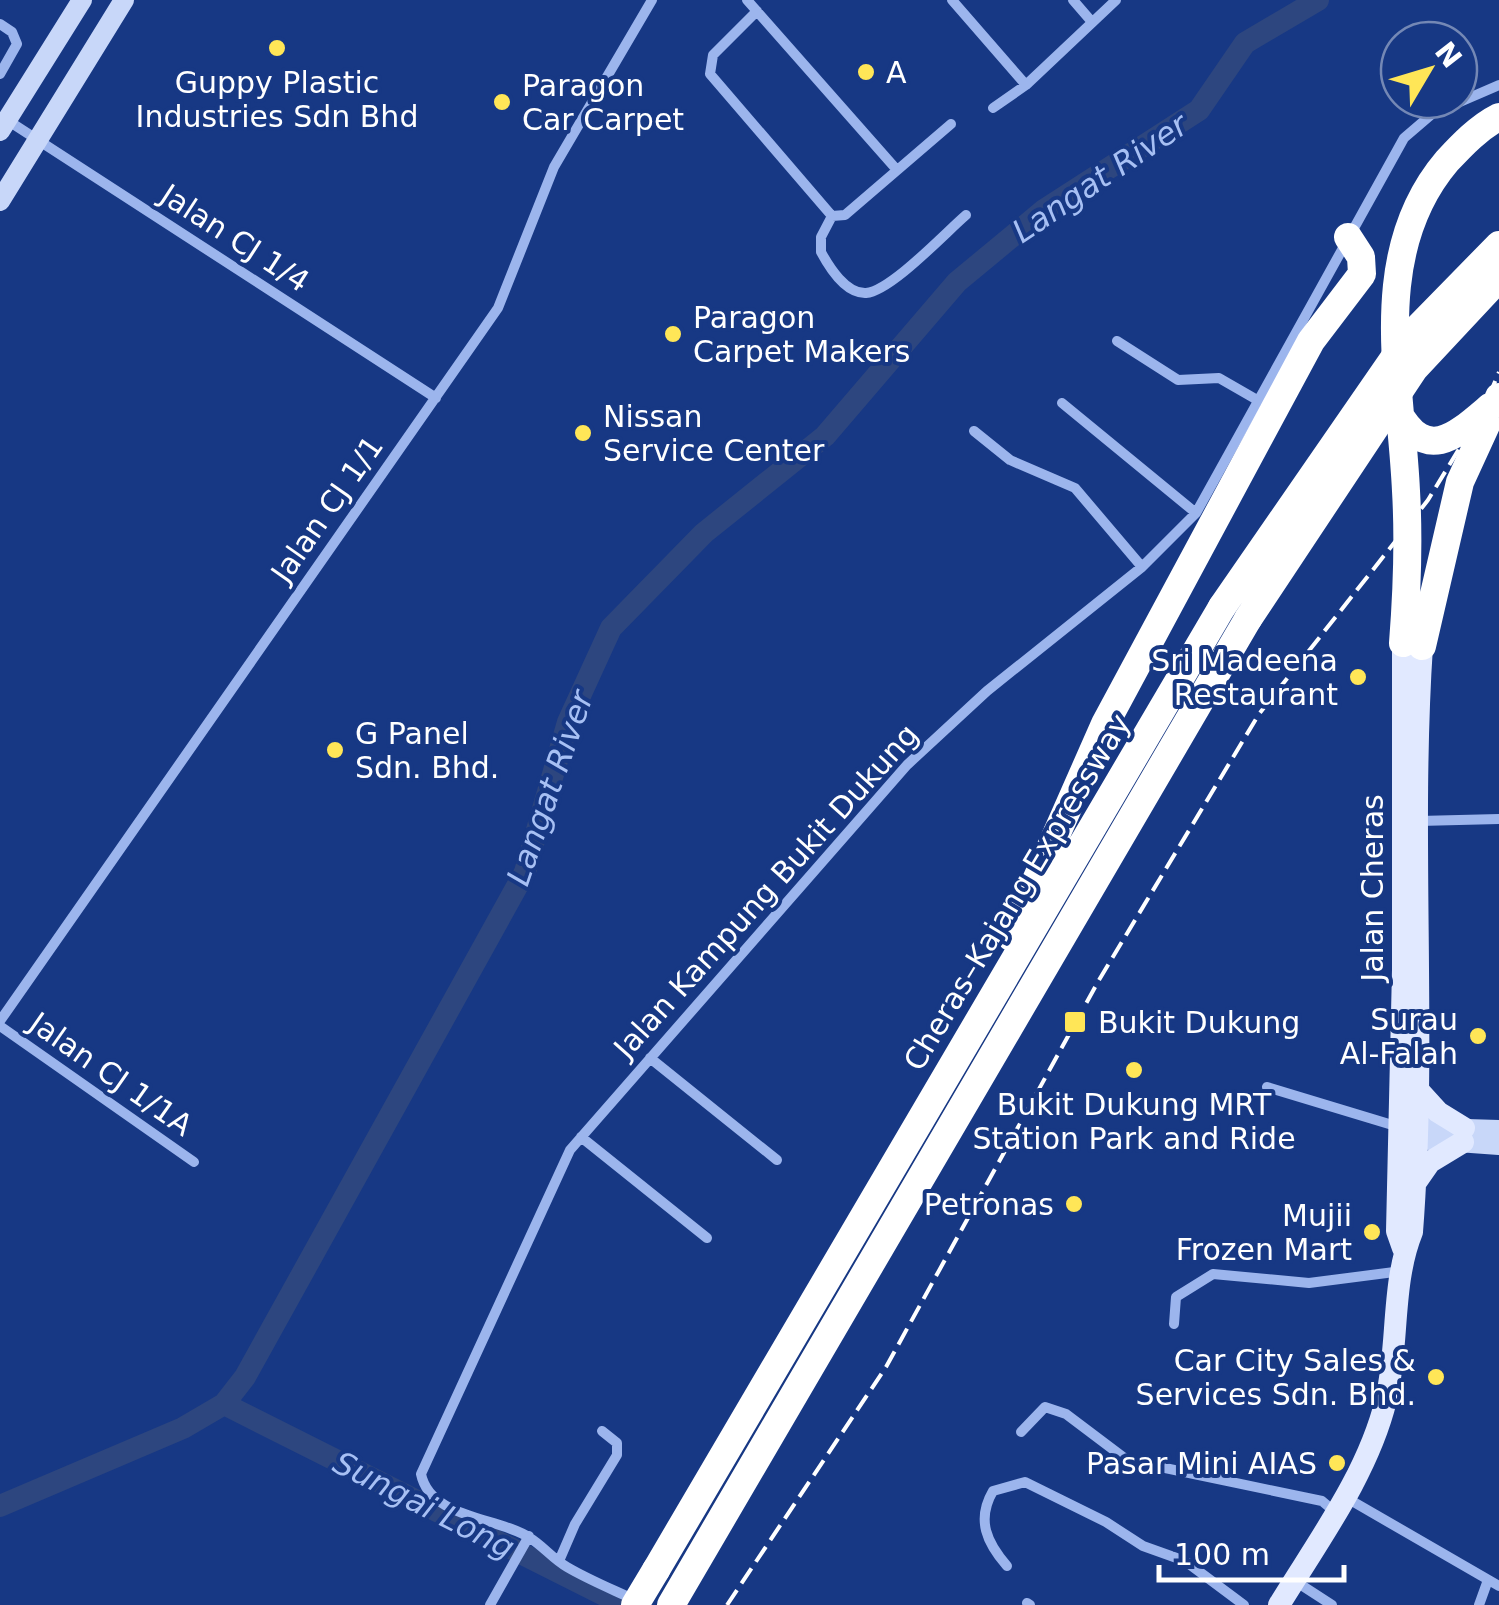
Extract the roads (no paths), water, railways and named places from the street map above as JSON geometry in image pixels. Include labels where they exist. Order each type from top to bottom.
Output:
[{"type":"highway","points":[[1412,644],[1406,486],[1398,412],[1395,285],[1406,230],[1433,178],[1461,146],[1499,117]]},
{"type":"highway","points":[[958,1057],[1105,724],[1310,341],[1362,274],[1361,258],[1348,237]]},
{"type":"highway","name":"Cheras–Kajang Expressway","points":[[635,1605],[958,1057],[1408,338],[1499,245]]},
{"type":"highway","name":"Cheras–Kajang Expressway","points":[[676,1596],[1235,613],[1414,369],[1499,278]]},
{"type":"highway","points":[[1398,412],[1407,428],[1436,442],[1454,438],[1497,400]]},
{"type":"highway","points":[[1412,644],[1460,482],[1497,400]]},
{"type":"highway","points":[[1406,486],[1421,459],[1432,455],[1452,468],[1460,482]]},
{"type":"main road","name":"Jalan Cheras","points":[[1403,1261],[1396,1231],[1418,1090],[1418,821],[1412,644]]},
{"type":"main road","name":"Jalan Cheras","points":[[1279,1605],[1340,1504],[1385,1406],[1403,1261],[1412,1232],[1412,644]]},
{"type":"main road","points":[[1414,1186],[1430,1162],[1463,1135],[1418,1090]]},
{"type":"street","points":[[4,125],[82,0]]},
{"type":"street","points":[[0,201],[124,0]]},
{"type":"street","name":"Jalan CJ 1/1","points":[[0,1024],[505,294],[554,167],[652,0]]},
{"type":"street","points":[[746,0],[897,170]]},
{"type":"street","points":[[952,0],[1026,85]]},
{"type":"street","points":[[1073,0],[1092,22]]},
{"type":"street","points":[[994,108],[1026,85],[1116,0]]},
{"type":"street","points":[[757,11],[712,54],[710,74],[832,216]]},
{"type":"street","points":[[0,24],[12,32],[17,44],[0,74]]},
{"type":"street","name":"Jalan Kampung Bukit Dukung","points":[[526,1540],[437,1499],[423,1485],[420,1474],[570,1150],[907,765],[987,691],[1142,566],[1196,513],[1404,138],[1432,114],[1499,85]]},
{"type":"street","points":[[832,216],[845,215],[951,124]]},
{"type":"street","name":"Jalan CJ 1/4","points":[[4,125],[39,140],[436,398]]},
{"type":"street","points":[[832,216],[822,238],[821,252],[850,288],[864,293],[883,287],[966,214]]},
{"type":"street","points":[[1117,341],[1178,380],[1218,378],[1259,401]]},
{"type":"street","points":[[1062,403],[1196,513]]},
{"type":"street","points":[[974,431],[1010,460],[1075,488],[1142,566]]},
{"type":"street","points":[[1418,821],[1499,819]]},
{"type":"street","name":"Jalan CJ 1/1A","points":[[0,1024],[194,1162]]},
{"type":"street","points":[[650,1058],[778,1160]]},
{"type":"street","points":[[1267,1087],[1411,1130],[1463,1135],[1499,1145]]},
{"type":"street","points":[[1463,1135],[1499,1130]]},
{"type":"street","points":[[581,1137],[707,1238]]},
{"type":"street","points":[[1174,1324],[1172,1305],[1176,1297],[1213,1274],[1308,1283],[1403,1261]]},
{"type":"street","points":[[1021,1432],[1045,1407],[1052,1408],[1066,1414],[1126,1460],[1340,1504],[1494,1582],[1479,1605]]},
{"type":"street","points":[[559,1561],[575,1524],[618,1455],[616,1443],[602,1431]]},
{"type":"street","points":[[1007,1566],[984,1534],[984,1506],[993,1492],[1025,1482],[1106,1522],[1143,1546],[1184,1561],[1244,1605]]},
{"type":"street","points":[[490,1605],[526,1540],[645,1605]]},
{"type":"street","points":[[1294,1580],[1332,1605]]},
{"type":"waterway","name":"Langat River","points":[[0,1506],[183,1428],[224,1404],[245,1377],[525,872],[568,722],[611,628],[704,533],[825,436],[957,282],[1044,210],[1199,110],[1245,43],[1318,0]]},
{"type":"waterway","name":"Sungai Long","points":[[224,1404],[624,1605]]},
{"type":"railway","points":[[727,1605],[886,1367],[1099,980],[1259,714],[1428,500],[1484,408],[1499,372]]},
{"type":"place","name":"Guppy Plastic Industries Sdn Bhd","points":[[277,48]]},
{"type":"place","name":"A","points":[[866,72]]},
{"type":"place","name":"Paragon Car Carpet","points":[[502,102]]},
{"type":"place","name":"Paragon Carpet Makers","points":[[673,334]]},
{"type":"place","name":"Nissan Service Center","points":[[583,433]]},
{"type":"place","name":"Sri Madeena Restaurant","points":[[1358,677]]},
{"type":"place","name":"G Panel Sdn. Bhd.","points":[[335,750]]},
{"type":"place","name":"Bukit Dukung","points":[[1075,1022]]},
{"type":"place","name":"Surau Al-Falah","points":[[1478,1036]]},
{"type":"place","name":"Bukit Dukung MRT Station Park and Ride","points":[[1134,1070]]},
{"type":"place","name":"Petronas","points":[[1074,1204]]},
{"type":"place","name":"Mujii Frozen Mart","points":[[1372,1232]]},
{"type":"place","name":"Car City Sales & Services Sdn. Bhd.","points":[[1436,1377]]},
{"type":"place","name":"Pasar Mini AIAS","points":[[1337,1463]]}]
